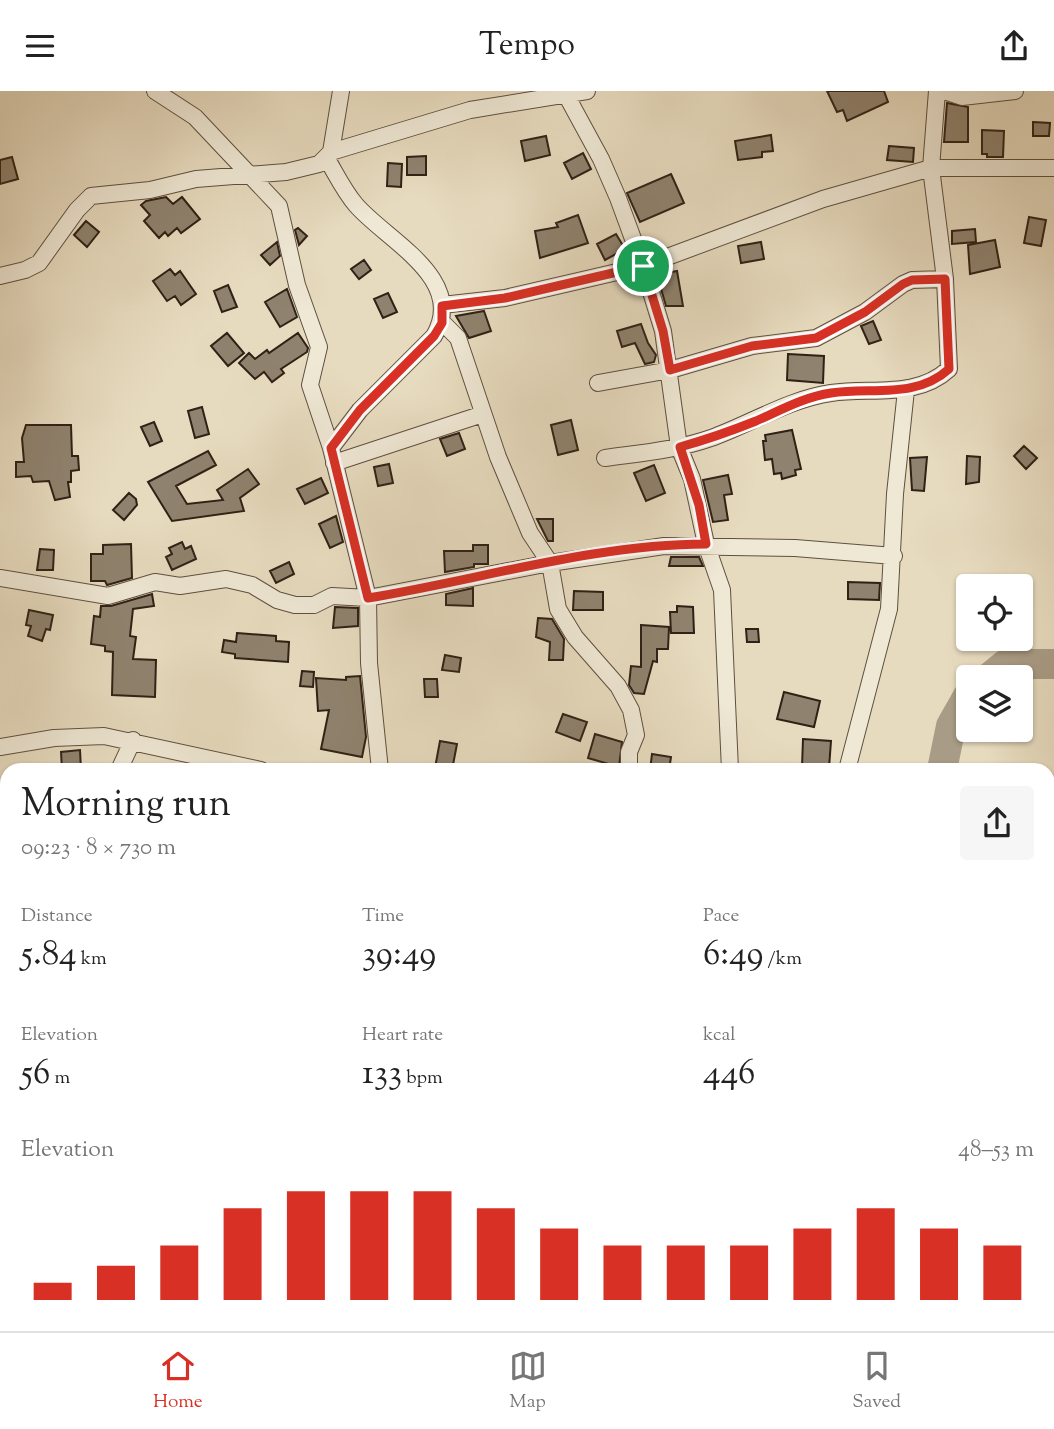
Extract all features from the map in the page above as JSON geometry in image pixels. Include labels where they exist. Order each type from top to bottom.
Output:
[{"type":"street","points":[[155,91],[195,117],[279,206],[284,219],[297,285],[319,347],[310,385],[332,456],[368,598],[369,663],[379,763]]},
{"type":"street","points":[[332,456],[360,410],[434,336],[442,323],[442,306],[430,276],[415,257],[357,206],[329,155],[341,91]]},
{"type":"street","points":[[0,276],[25,270],[39,263],[91,196],[150,190],[196,179],[299,170],[329,155],[470,110],[587,91]]},
{"type":"street","points":[[605,458],[680,447],[753,422],[806,398],[831,393],[906,390],[931,383],[949,369],[945,279],[931,168],[937,91]]},
{"type":"street","points":[[944,91],[962,97],[1015,91]]},
{"type":"street","points":[[565,94],[601,159],[643,266],[663,331],[680,447],[699,505],[706,544],[722,590],[726,623],[730,763]]},
{"type":"street","points":[[442,306],[505,298],[643,266],[823,199],[931,168],[1054,168]]},
{"type":"street","points":[[598,383],[670,370],[752,346],[816,338],[865,312],[903,284],[912,280],[945,279]]},
{"type":"street","points":[[442,323],[458,338],[482,414],[530,534],[550,563],[558,609],[566,625],[605,669],[631,710],[636,735],[629,752],[629,763]]},
{"type":"street","points":[[849,763],[889,610],[894,556],[895,494],[906,390]]},
{"type":"street","points":[[332,456],[482,414]]},
{"type":"street","points":[[0,578],[108,596],[155,582],[180,586],[226,579],[252,585],[277,600],[295,605],[314,605],[332,596],[368,598],[550,563],[664,546],[706,544],[894,556]]},
{"type":"street","points":[[0,747],[81,736],[133,740],[231,763]]},
{"type":"street","points":[[122,763],[133,740]]},
{"type":"building","points":[[827,91],[884,91],[888,102],[847,121],[843,110],[837,112]]},
{"type":"building","points":[[947,103],[968,107],[968,142],[944,142]]},
{"type":"building","points":[[1033,122],[1050,123],[1049,136],[1033,136]]},
{"type":"building","points":[[982,130],[1004,131],[1003,157],[987,157],[987,154],[982,154]]},
{"type":"building","points":[[771,135],[773,151],[762,152],[762,157],[738,160],[735,141]]},
{"type":"building","points":[[546,136],[550,155],[525,161],[521,141]]},
{"type":"building","points":[[889,146],[914,148],[913,162],[887,160]]},
{"type":"building","points":[[583,153],[591,169],[572,179],[564,163]]},
{"type":"building","points":[[426,156],[426,175],[407,175],[407,157]]},
{"type":"building","points":[[12,157],[18,179],[0,184],[0,160]]},
{"type":"building","points":[[388,163],[402,164],[401,187],[387,186]]},
{"type":"building","points":[[671,174],[684,203],[640,222],[627,193]]},
{"type":"building","points":[[166,197],[173,204],[182,197],[200,219],[181,233],[177,228],[168,236],[165,232],[159,238],[144,221],[150,215],[141,205],[146,201]]},
{"type":"building","points":[[578,215],[588,243],[540,258],[535,231],[558,227],[556,223]]},
{"type":"building","points":[[1029,217],[1046,220],[1041,246],[1024,243]]},
{"type":"building","points":[[86,221],[99,232],[87,247],[74,235]]},
{"type":"building","points":[[298,228],[307,236],[299,245],[295,230]]},
{"type":"building","points":[[975,229],[976,242],[952,244],[952,231]]},
{"type":"building","points":[[616,234],[625,249],[605,260],[597,244]]},
{"type":"building","points":[[995,240],[1000,267],[970,274],[968,245]]},
{"type":"building","points":[[277,242],[280,256],[270,265],[261,255]]},
{"type":"building","points":[[761,242],[764,259],[741,263],[738,246]]},
{"type":"building","points":[[364,260],[371,270],[359,279],[351,269]]},
{"type":"building","points":[[170,269],[175,275],[180,271],[196,294],[181,305],[175,296],[167,301],[153,281]]},
{"type":"building","points":[[677,271],[683,306],[666,306],[657,275]]},
{"type":"building","points":[[228,285],[237,307],[222,312],[214,291]]},
{"type":"building","points":[[287,289],[297,317],[280,327],[265,302]]},
{"type":"building","points":[[388,293],[397,312],[383,318],[374,299]]},
{"type":"building","points":[[484,311],[491,331],[469,338],[456,316]]},
{"type":"building","points":[[873,321],[881,340],[869,344],[861,326]]},
{"type":"building","points":[[641,324],[656,355],[654,362],[645,364],[635,343],[622,347],[617,331]]},
{"type":"building","points":[[227,333],[244,353],[228,366],[211,346]]},
{"type":"building","points":[[298,333],[308,348],[307,352],[281,369],[284,373],[272,382],[264,372],[255,379],[239,363],[249,353],[255,359],[267,350],[269,353]]},
{"type":"building","points":[[788,354],[824,356],[823,383],[787,380]]},
{"type":"building","points":[[202,407],[209,434],[195,438],[188,411]]},
{"type":"building","points":[[571,420],[578,450],[558,455],[551,425]]},
{"type":"building","points":[[154,422],[162,441],[150,446],[141,427]]},
{"type":"building","points":[[26,425],[71,425],[72,456],[78,456],[79,470],[71,471],[71,482],[68,482],[70,497],[55,500],[49,481],[33,482],[31,476],[16,477],[16,462],[24,462],[22,438]]},
{"type":"building","points":[[792,430],[801,469],[795,470],[796,475],[782,479],[781,473],[774,474],[772,459],[765,460],[763,441],[766,441],[765,435]]},
{"type":"building","points":[[459,433],[465,449],[447,456],[440,439]]},
{"type":"building","points":[[1024,446],[1037,458],[1026,469],[1014,456]]},
{"type":"building","points":[[208,451],[216,465],[176,486],[187,504],[223,500],[217,490],[248,469],[259,484],[240,498],[244,511],[172,521],[148,482]]},
{"type":"building","points":[[967,456],[980,457],[979,482],[966,484]]},
{"type":"building","points":[[927,457],[924,491],[912,490],[910,458]]},
{"type":"building","points":[[389,464],[393,483],[378,486],[374,467]]},
{"type":"building","points":[[654,465],[665,493],[646,501],[634,473]]},
{"type":"building","points":[[728,475],[732,494],[724,495],[728,520],[713,522],[703,480]]},
{"type":"building","points":[[321,478],[328,493],[305,504],[297,489]]},
{"type":"building","points":[[129,493],[136,499],[137,505],[124,520],[113,510]]},
{"type":"building","points":[[336,516],[343,542],[330,548],[319,524]]},
{"type":"building","points":[[537,519],[553,519],[553,541],[548,541]]},
{"type":"building","points":[[182,542],[185,549],[191,546],[196,559],[172,570],[166,557],[172,554],[169,548]]},
{"type":"building","points":[[131,544],[132,578],[107,585],[105,581],[91,581],[91,554],[103,554],[103,545]]},
{"type":"building","points":[[473,545],[488,545],[488,564],[474,564],[474,567],[445,572],[444,551],[473,551]]},
{"type":"building","points":[[40,549],[54,550],[53,570],[37,570]]},
{"type":"building","points":[[671,557],[699,557],[703,566],[669,566]]},
{"type":"building","points":[[289,562],[294,574],[276,583],[270,571]]},
{"type":"building","points":[[848,582],[880,583],[879,600],[848,599]]},
{"type":"building","points":[[473,588],[473,606],[446,605],[446,594]]},
{"type":"building","points":[[574,591],[603,592],[603,610],[573,610]]},
{"type":"building","points":[[152,594],[154,606],[133,609],[130,636],[136,637],[133,659],[156,660],[155,697],[112,695],[113,652],[105,651],[105,646],[91,644],[94,616],[100,617],[101,606],[111,606]]},
{"type":"building","points":[[677,606],[693,607],[694,633],[671,633],[670,612],[677,612]]},
{"type":"building","points":[[335,607],[358,608],[358,626],[333,628]]},
{"type":"building","points":[[29,610],[53,615],[50,630],[46,629],[42,641],[28,636],[31,626],[26,625]]},
{"type":"building","points":[[538,618],[552,619],[564,639],[563,660],[549,660],[550,642],[536,637]]},
{"type":"building","points":[[641,625],[669,627],[668,649],[657,649],[657,662],[653,661],[644,694],[634,693],[629,685],[631,666],[641,667]]},
{"type":"building","points":[[746,629],[758,629],[759,642],[747,642]]},
{"type":"building","points":[[237,633],[276,636],[276,641],[289,642],[288,662],[235,658],[235,654],[222,652],[224,640],[236,642]]},
{"type":"building","points":[[445,655],[461,658],[459,672],[442,670]]},
{"type":"building","points":[[302,671],[314,672],[313,687],[300,686]]},
{"type":"building","points":[[360,676],[366,737],[362,757],[321,749],[329,710],[318,711],[316,678],[346,680],[346,677]]},
{"type":"building","points":[[424,679],[437,679],[438,697],[425,697]]},
{"type":"building","points":[[784,692],[820,701],[814,727],[777,719]]},
{"type":"building","points":[[563,714],[587,722],[580,741],[556,732]]},
{"type":"building","points":[[595,734],[622,742],[619,763],[605,763],[588,758]]},
{"type":"building","points":[[803,739],[831,741],[829,763],[802,763]]},
{"type":"building","points":[[440,741],[457,744],[453,763],[436,763]]},
{"type":"building","points":[[80,750],[81,763],[62,763],[61,752]]},
{"type":"building","points":[[652,754],[671,757],[670,763],[651,763]]},
{"type":"waterway","points":[[1005,665],[1054,664]]},
{"type":"waterway","points":[[943,763],[951,726],[956,717]]},
{"type":"route","points":[[643,266],[663,331],[670,370],[706,357],[752,346],[816,338],[865,312],[903,284],[924,279],[945,279],[950,333],[949,369],[931,383],[906,390],[831,393],[806,398],[753,422],[680,447],[699,505],[706,544],[664,546],[550,563],[447,585],[368,598],[331,448],[360,410],[434,336],[442,323],[442,306],[505,298],[643,266]]}]
